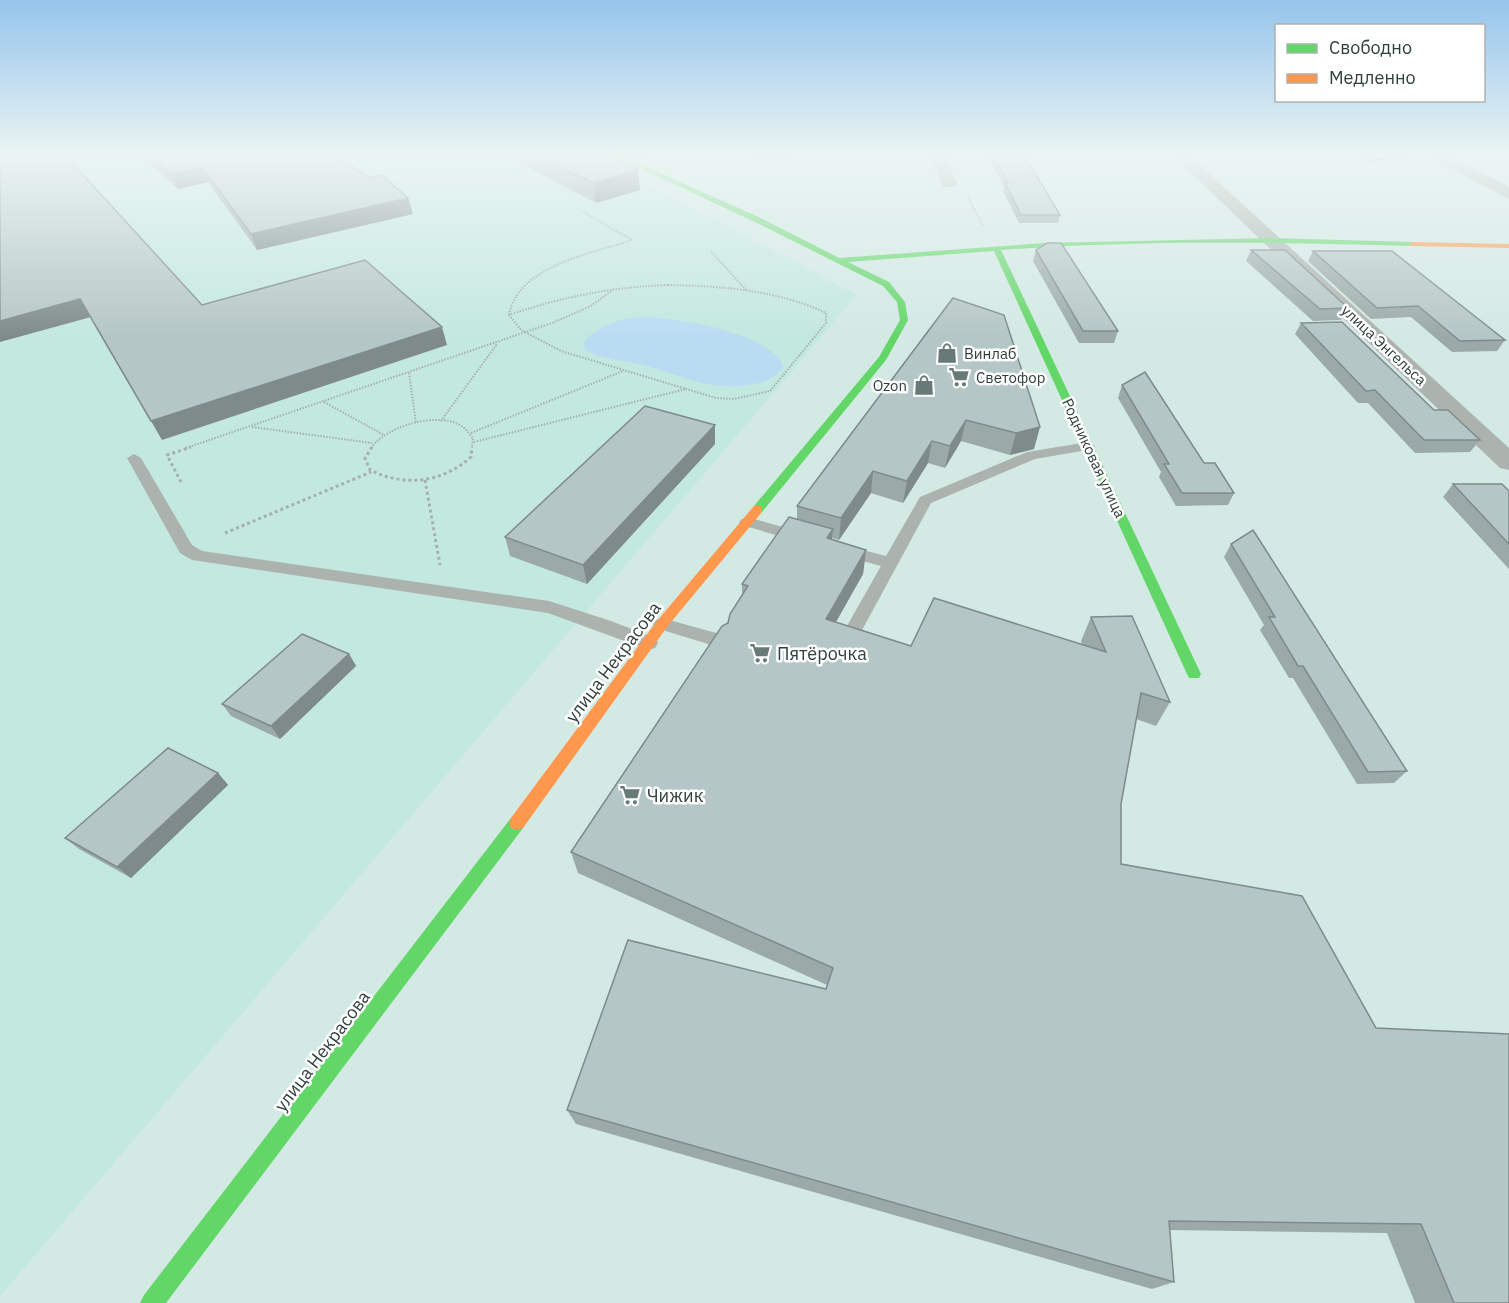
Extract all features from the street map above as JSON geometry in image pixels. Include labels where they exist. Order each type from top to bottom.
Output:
[{"type":"street","name":"улица Некрасова","points":[[152,1303],[528,808],[662,624],[883,358],[904,320],[901,302],[886,284],[744,216]]},
{"type":"street","name":"улица Энгельса","points":[[1245,216],[1509,462]]},
{"type":"street","points":[[837,260],[996,248],[1271,240],[1509,246]]},
{"type":"street","name":"Родниковая улица","points":[[996,248],[1194,674]]},
{"type":"lane","points":[[848,640],[926,500],[1032,455],[1088,446]]},
{"type":"lane","points":[[134,458],[186,549],[198,556],[218,561],[549,607],[605,625],[649,643]]},
{"type":"lane","points":[[747,522],[890,563]]},
{"type":"lane","points":[[662,624],[721,641]]},
{"type":"path","points":[[509,315],[513,298],[541,273],[632,240],[590,216]]},
{"type":"path","points":[[978,216],[996,248]]},
{"type":"path","points":[[711,251],[746,291]]},
{"type":"path","points":[[692,283],[809,304],[826,313],[826,323],[770,391],[734,399],[716,398],[561,351],[525,333],[509,315],[536,305],[617,287],[692,283]]},
{"type":"path","points":[[182,484],[167,455],[525,333],[591,306],[617,287]]},
{"type":"path","points":[[441,421],[498,342]]},
{"type":"path","points":[[471,433],[624,370]]},
{"type":"path","points":[[409,373],[416,423]]},
{"type":"path","points":[[474,442],[687,388]]},
{"type":"path","points":[[324,402],[384,435]]},
{"type":"path","points":[[441,421],[456,424],[471,433],[474,442],[472,452],[459,467],[426,480],[390,481],[371,472],[365,459],[373,444],[384,435],[416,423],[441,421]]},
{"type":"path","points":[[251,427],[373,444]]},
{"type":"path","points":[[186,549],[371,472]]},
{"type":"path","points":[[426,480],[445,591]]},
{"type":"shaded area","points":[[0,216],[708,216],[857,295],[0,1296]]},
{"type":"water","points":[[640,317],[696,323],[741,336],[760,344],[775,354],[783,366],[777,374],[764,382],[718,386],[585,350],[583,343],[601,328]]},
{"type":"building","points":[[0,216],[121,216],[202,305],[365,260],[442,327],[151,421],[80,299],[0,321]]},
{"type":"building","points":[[238,216],[330,216],[251,234]]},
{"type":"building","points":[[1047,243],[1061,243],[1118,331],[1083,331],[1036,250]]},
{"type":"building","points":[[1251,250],[1285,250],[1348,308],[1320,309]]},
{"type":"building","points":[[1313,251],[1392,251],[1505,340],[1460,341],[1418,306],[1377,308]]},
{"type":"building","points":[[953,298],[1004,315],[1040,427],[1016,433],[966,420],[950,446],[932,441],[907,481],[873,471],[841,518],[797,506]]},
{"type":"building","points":[[1342,322],[1434,410],[1448,410],[1480,440],[1424,440],[1375,390],[1366,391],[1301,323]]},
{"type":"building","points":[[1145,372],[1204,463],[1215,463],[1234,493],[1182,493],[1164,464],[1169,464],[1122,385]]},
{"type":"building","points":[[645,406],[715,425],[583,565],[505,537]]},
{"type":"building","points":[[1453,484],[1502,484],[1509,491],[1509,544]]},
{"type":"building","points":[[789,517],[833,529],[827,538],[866,550],[826,619],[911,646],[934,598],[1106,652],[1091,617],[1132,616],[1170,702],[1141,693],[1121,804],[1121,864],[1302,896],[1376,1028],[1509,1034],[1509,1303],[1454,1303],[1421,1224],[1169,1221],[1174,1282],[567,1110],[628,940],[826,989],[833,968],[571,852],[722,626],[728,623],[730,614],[748,586],[742,584]]},
{"type":"building","points":[[1253,530],[1407,771],[1368,772],[1303,666],[1298,666],[1269,617],[1275,617],[1231,544]]},
{"type":"building","points":[[302,634],[349,654],[271,726],[222,704]]},
{"type":"building","points":[[168,748],[218,773],[117,867],[65,838]]},
{"type":"traffic: fast","points":[[748,216],[886,284],[901,302],[904,320],[883,358],[758,509]]},
{"type":"traffic: fast","points":[[839,260],[1045,245],[1271,240],[1413,244]]},
{"type":"traffic: fast","points":[[996,248],[1194,674]]},
{"type":"traffic: fast","points":[[152,1303],[517,823]]},
{"type":"traffic: slow","points":[[1413,244],[1509,246]]},
{"type":"traffic: slow","points":[[517,823],[662,624],[758,509]]},
{"type":"place","name":"Винлаб","points":[[947,353]]},
{"type":"place","name":"Светофор","points":[[959,377]]},
{"type":"place","name":"Ozon","points":[[924,385]]},
{"type":"place","name":"Пятёрочка","points":[[760,653]]},
{"type":"place","name":"Чижик","points":[[630,795]]}]
